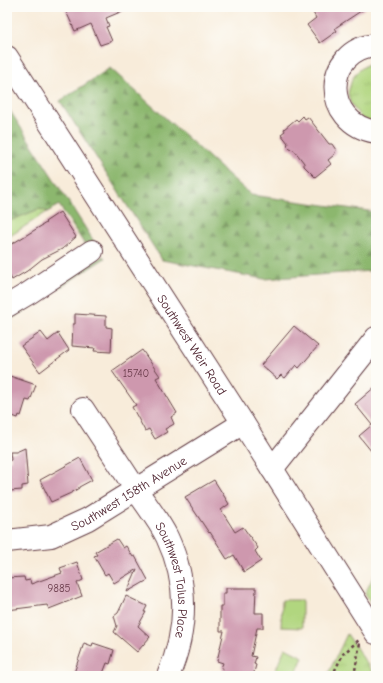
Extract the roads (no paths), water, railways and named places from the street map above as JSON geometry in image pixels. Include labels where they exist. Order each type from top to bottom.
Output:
[{"type":"street","points":[[376,45],[368,46],[352,54],[340,67],[335,82],[336,98],[343,114],[354,124],[367,131],[376,132]]},
{"type":"street","name":"Southwest Weir Road","points":[[7,56],[243,422],[272,469],[368,636]]},
{"type":"street","points":[[7,306],[92,251]]},
{"type":"street","points":[[272,469],[376,338]]},
{"type":"street","name":"Southwest Talus Place","points":[[84,409],[166,536],[177,563],[183,594],[182,625],[176,658],[168,676]]},
{"type":"street","name":"Southwest 158th Avenue","points":[[7,541],[11,542],[51,536],[88,519],[243,422]]}]
